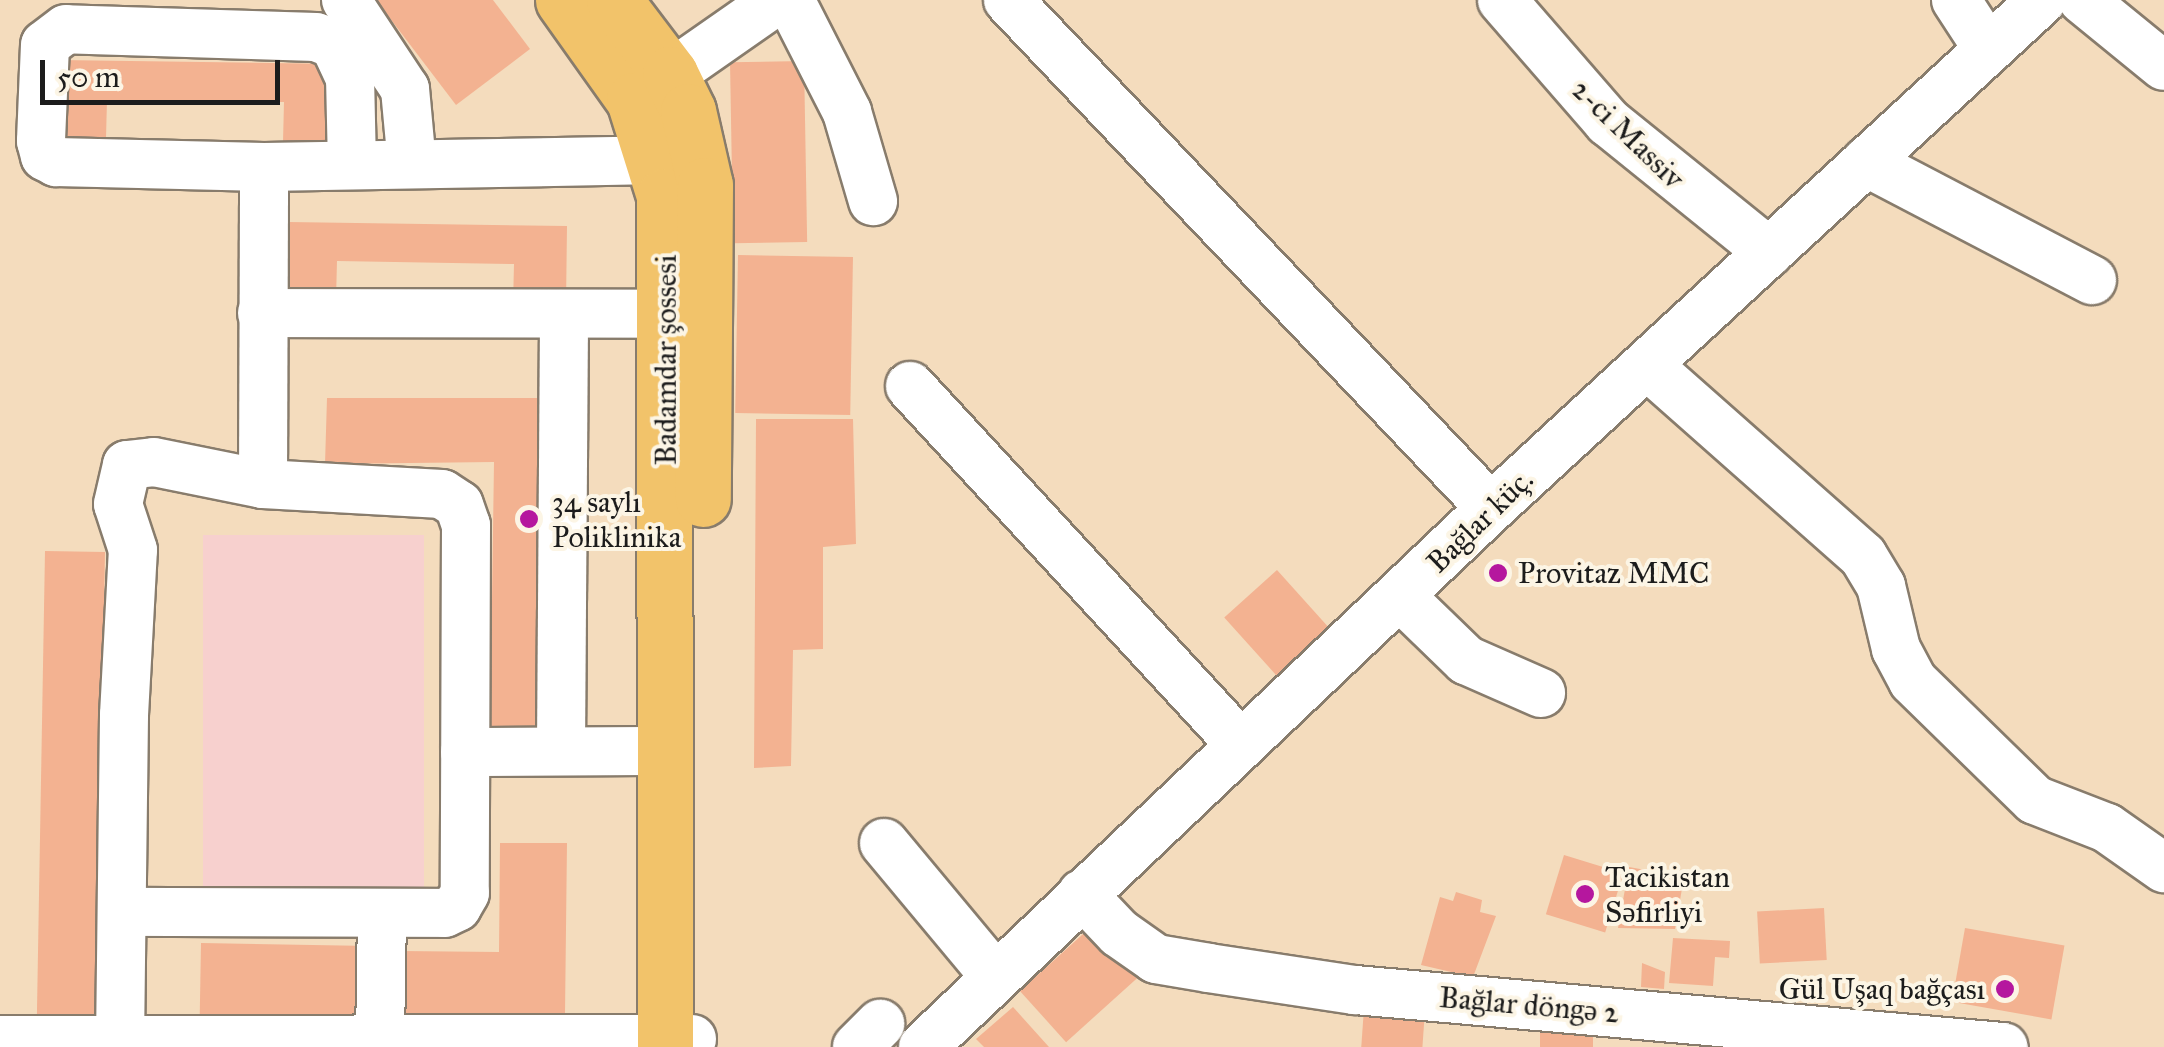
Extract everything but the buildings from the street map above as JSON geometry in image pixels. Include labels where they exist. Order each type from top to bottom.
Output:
[{"type":"main road","name":"Badamdar şossesi","points":[[563,0],[652,87],[697,144],[708,225],[678,1043]]},
{"type":"main road","name":"Badamdar şossesi","points":[[614,0],[652,87],[658,160],[666,314],[665,751],[678,1043]]},
{"type":"street","points":[[346,0],[405,89],[412,164]]},
{"type":"street","points":[[652,87],[777,0]]},
{"type":"street","points":[[790,0],[846,112],[873,201]]},
{"type":"street","points":[[1008,0],[1491,508]]},
{"type":"street","name":"2-ci Massiv","points":[[1502,0],[1608,122],[1769,252]]},
{"type":"street","points":[[1956,0],[1988,49]]},
{"type":"street","name":"Bağlar küç.","points":[[923,1047],[1240,745],[1401,598],[1491,508],[2042,0]]},
{"type":"street","points":[[2083,0],[2164,66]]},
{"type":"street","points":[[352,165],[347,62],[334,44],[316,36],[66,29],[45,45],[45,156],[56,162],[264,166],[352,165],[658,160]]},
{"type":"street","points":[[1866,162],[2092,280]]},
{"type":"street","points":[[263,484],[264,166]]},
{"type":"street","points":[[262,313],[666,314]]},
{"type":"street","points":[[561,750],[564,314]]},
{"type":"street","points":[[1647,365],[1862,556],[1882,586],[1896,650],[1913,681],[1940,708],[2035,800],[2106,828],[2164,868]]},
{"type":"street","points":[[910,386],[1240,745]]},
{"type":"street","points":[[120,1044],[123,912],[133,550],[121,526],[119,479],[137,461],[263,484],[442,494],[459,504],[466,525],[465,893],[444,914],[123,912]]},
{"type":"street","points":[[1401,598],[1466,660],[1541,693]]},
{"type":"street","points":[[465,752],[665,751]]},
{"type":"street","points":[[884,843],[995,976]]},
{"type":"street","name":"Bağlar döngə 2","points":[[1082,894],[1156,959],[1208,968],[1355,990],[2003,1047]]},
{"type":"street","points":[[380,1040],[382,913]]},
{"type":"street","points":[[0,1040],[120,1044],[380,1040],[437,1044],[678,1043]]},
{"type":"shaded area","points":[[203,535],[424,535],[424,889],[203,889]]},
{"type":"place","name":"34 saylı Poliklinika","points":[[529,519]]},
{"type":"place","name":"Provitaz MMC","points":[[1498,573]]},
{"type":"place","name":"Tacikistan Səfirliyi","points":[[1585,894]]},
{"type":"place","name":"Gül Uşaq bağçası","points":[[2005,989]]}]
